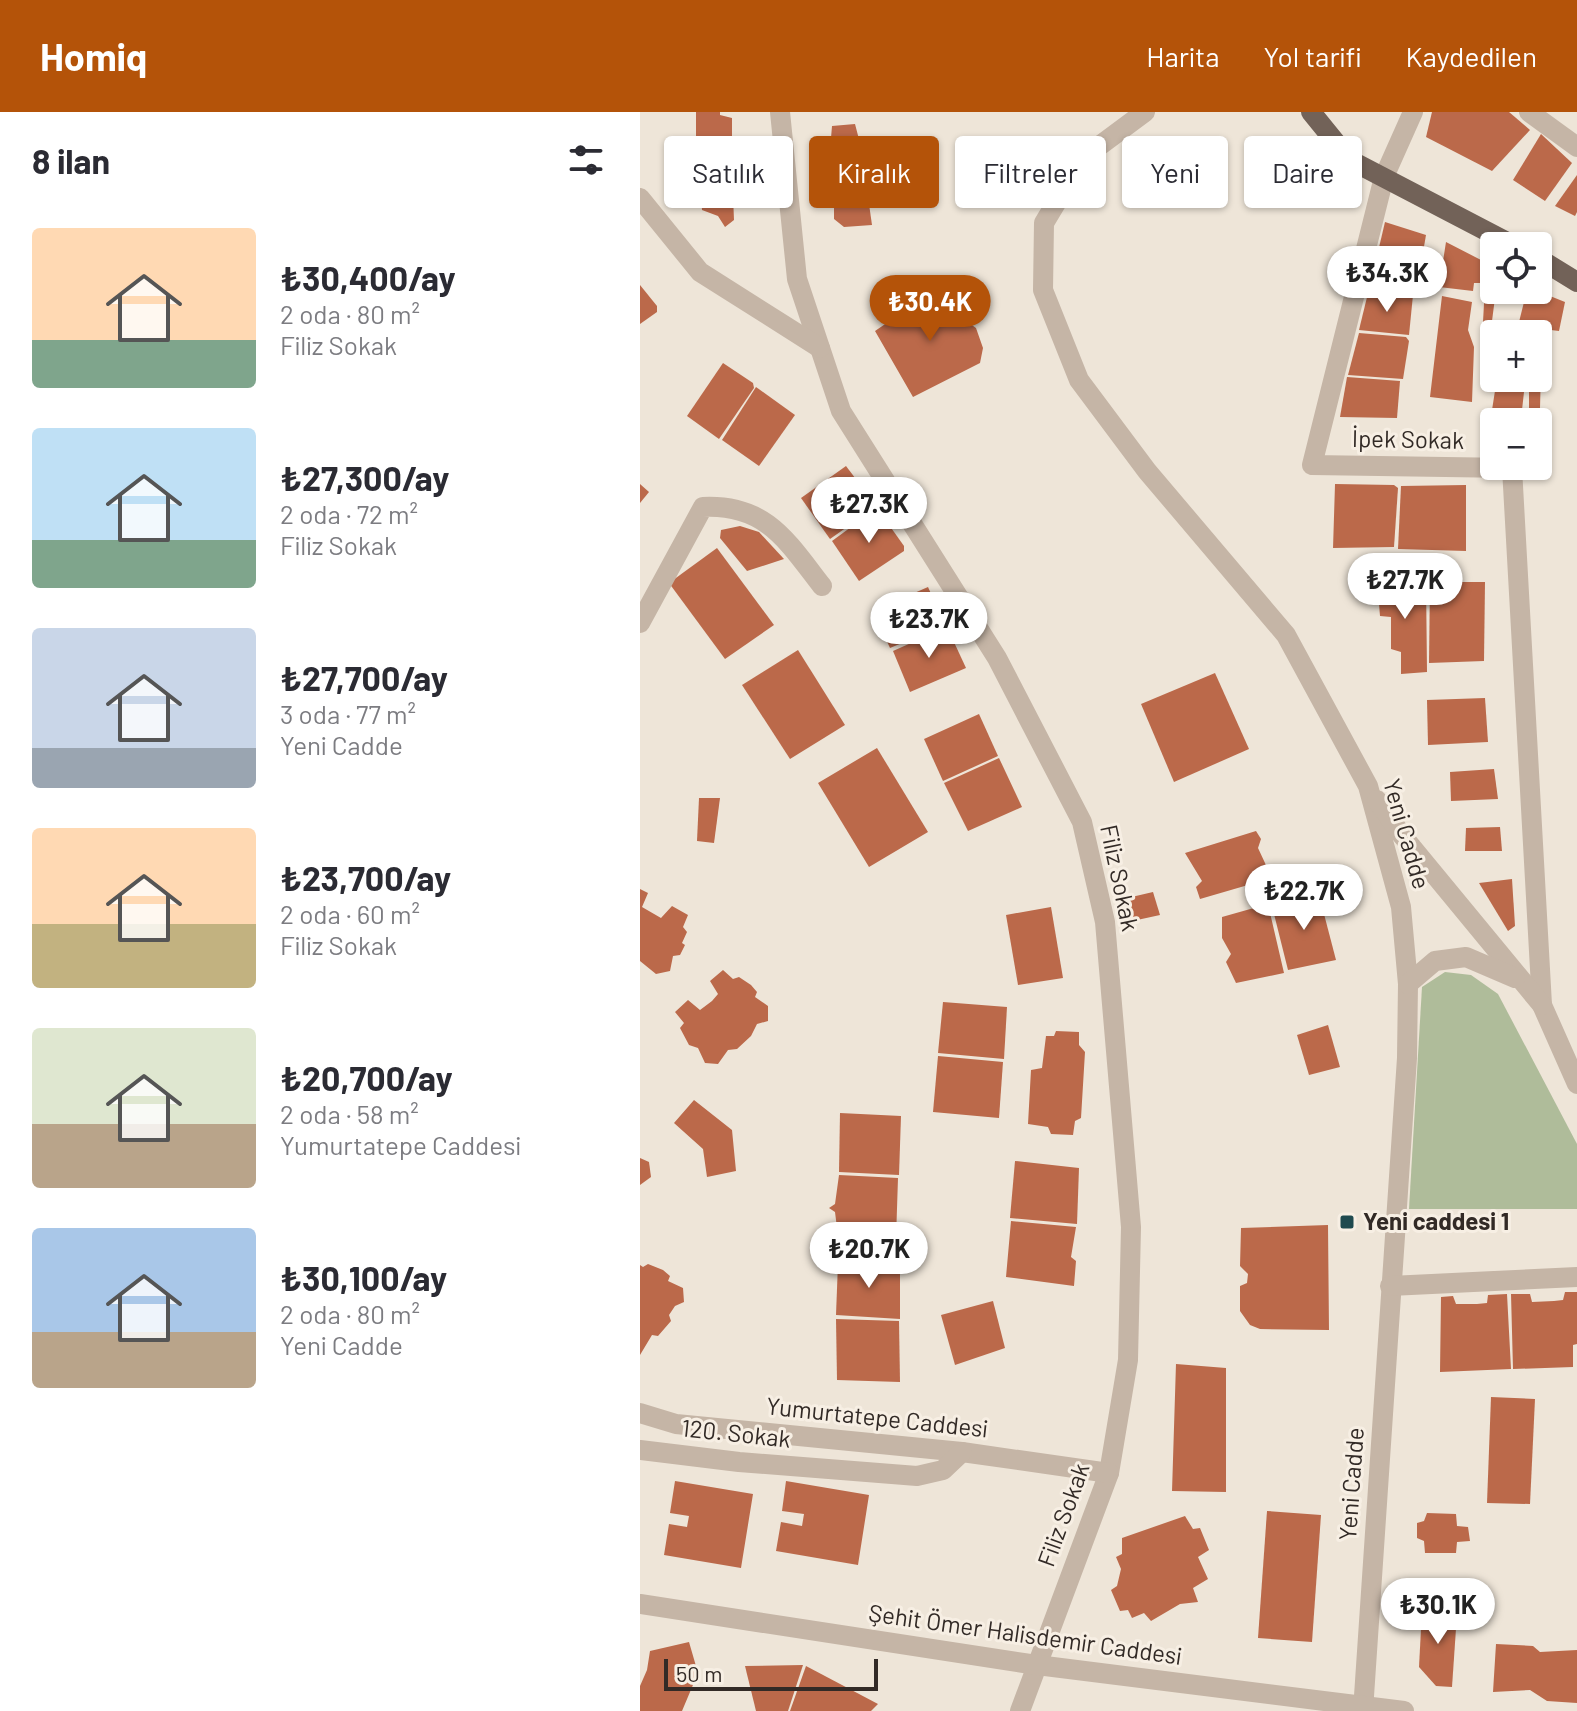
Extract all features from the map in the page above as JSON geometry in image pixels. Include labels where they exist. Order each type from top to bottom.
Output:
[{"type":"main road","points":[[1311,112],[1350,160],[1488,232]]},
{"type":"main road","points":[[1552,267],[1577,282]]},
{"type":"street","name":"Filiz Sokak","points":[[780,112],[797,279],[841,411],[997,658],[1082,822],[1105,922],[1131,1227],[1128,1360],[1109,1473],[1020,1711]]},
{"type":"street","name":"Yeni Cadde","points":[[1145,112],[1083,158],[1044,223],[1043,290],[1079,380],[1147,471],[1286,635],[1368,786],[1401,907],[1408,984],[1407,1058],[1364,1708]]},
{"type":"street","points":[[1384,177],[1413,112]]},
{"type":"street","points":[[1529,112],[1577,147]]},
{"type":"street","name":"İpek Sokak","points":[[1384,177],[1312,465],[1512,468],[1542,1005],[1577,1084]]},
{"type":"street","points":[[640,198],[700,272],[820,348]]},
{"type":"street","points":[[640,623],[703,507],[731,508],[760,518],[785,539],[822,586]]},
{"type":"street","points":[[1368,786],[1401,834],[1542,1005]]},
{"type":"street","points":[[1408,984],[1435,961],[1466,957],[1513,975],[1542,1005]]},
{"type":"street","points":[[1390,1286],[1577,1277]]},
{"type":"street","name":"Yumurtatepe Caddesi","points":[[640,1413],[676,1424],[962,1452],[1109,1473]]},
{"type":"street","name":"120. Sokak","points":[[640,1450],[739,1462],[917,1476],[943,1470],[962,1452]]},
{"type":"street","name":"Şehit Ömer Halisdemir Caddesi","points":[[640,1604],[1037,1665],[1404,1711]]},
{"type":"green space","points":[[1445,972],[1471,975],[1498,994],[1577,1144],[1577,1209],[1409,1209],[1422,987]]},
{"type":"building","points":[[696,112],[720,112],[720,115],[732,118],[732,136],[696,136]]},
{"type":"building","points":[[1432,112],[1509,112],[1530,130],[1492,171],[1426,137]]},
{"type":"building","points":[[855,124],[858,136],[831,136],[832,126]]},
{"type":"building","points":[[1541,134],[1572,163],[1545,201],[1513,180]]},
{"type":"building","points":[[1577,175],[1577,212],[1575,216],[1555,206]]},
{"type":"building","points":[[734,208],[734,220],[725,227],[718,216],[702,210]]},
{"type":"building","points":[[834,208],[870,208],[872,225],[844,227],[834,219]]},
{"type":"building","points":[[1385,222],[1426,235],[1416,293],[1369,290]]},
{"type":"building","points":[[1446,242],[1480,259],[1480,283],[1474,283],[1473,291],[1439,287]]},
{"type":"building","points":[[927,281],[944,305],[976,328],[983,348],[980,363],[913,397],[875,331],[913,305]]},
{"type":"building","points":[[640,285],[657,306],[657,312],[640,324]]},
{"type":"building","points":[[1368,293],[1413,295],[1409,335],[1359,330]]},
{"type":"building","points":[[1442,296],[1472,302],[1468,330],[1474,347],[1472,402],[1430,397]]},
{"type":"building","points":[[1552,297],[1565,302],[1559,331],[1552,330],[1552,320],[1520,320],[1524,304],[1552,304]]},
{"type":"building","points":[[1484,304],[1494,304],[1492,320],[1483,320]]},
{"type":"building","points":[[1359,333],[1406,337],[1409,341],[1403,379],[1348,375]]},
{"type":"building","points":[[723,363],[753,383],[754,388],[719,439],[687,416]]},
{"type":"building","points":[[1347,377],[1400,381],[1397,418],[1340,417]]},
{"type":"building","points":[[756,387],[795,415],[759,466],[722,440]]},
{"type":"building","points":[[1495,392],[1524,392],[1522,408],[1492,408]]},
{"type":"building","points":[[1529,392],[1540,392],[1540,408],[1529,408]]},
{"type":"building","points":[[846,466],[874,503],[874,508],[830,539],[801,498]]},
{"type":"building","points":[[640,484],[649,492],[640,503]]},
{"type":"building","points":[[1335,484],[1394,485],[1398,488],[1394,547],[1333,548]]},
{"type":"building","points":[[1466,485],[1466,551],[1398,549],[1401,486]]},
{"type":"building","points":[[877,508],[904,546],[904,551],[859,581],[832,541]]},
{"type":"building","points":[[740,526],[759,532],[784,559],[747,571],[720,538],[721,530]]},
{"type":"building","points":[[717,548],[774,625],[725,659],[669,583]]},
{"type":"building","points":[[1426,581],[1427,672],[1401,674],[1401,652],[1391,649],[1391,617],[1380,616],[1379,604],[1366,603],[1366,591],[1378,585]]},
{"type":"building","points":[[1430,582],[1485,582],[1484,661],[1429,663]]},
{"type":"building","points":[[928,587],[945,625],[890,648],[873,611]]},
{"type":"building","points":[[947,627],[966,668],[910,692],[893,651]]},
{"type":"building","points":[[798,650],[845,725],[790,759],[742,685]]},
{"type":"building","points":[[1215,673],[1249,749],[1174,782],[1141,704]]},
{"type":"building","points":[[1485,698],[1488,742],[1428,745],[1427,700]]},
{"type":"building","points":[[979,714],[998,756],[943,781],[924,739]]},
{"type":"building","points":[[877,748],[928,832],[869,867],[818,783]]},
{"type":"building","points":[[999,758],[1022,807],[968,831],[944,783]]},
{"type":"building","points":[[1494,769],[1498,799],[1451,801],[1450,772]]},
{"type":"building","points":[[699,798],[720,798],[714,843],[697,841]]},
{"type":"building","points":[[1500,827],[1502,851],[1465,851],[1466,828]]},
{"type":"building","points":[[1256,831],[1261,839],[1258,848],[1272,878],[1200,899],[1196,887],[1202,881],[1185,853]]},
{"type":"building","points":[[1512,879],[1515,926],[1508,931],[1479,883]]},
{"type":"building","points":[[640,889],[648,893],[642,907],[661,918],[672,906],[688,915],[683,927],[687,932],[682,943],[685,945],[680,955],[673,956],[670,971],[656,974],[640,961]]},
{"type":"building","points":[[1318,891],[1336,960],[1288,970],[1272,906]]},
{"type":"building","points":[[1153,892],[1160,915],[1128,922],[1123,899]]},
{"type":"building","points":[[1268,904],[1284,973],[1236,983],[1226,962],[1231,954],[1222,938],[1222,917]]},
{"type":"building","points":[[1051,907],[1063,978],[1018,985],[1006,915]]},
{"type":"building","points":[[723,970],[733,979],[739,977],[751,985],[757,992],[755,997],[768,1006],[768,1021],[757,1024],[751,1036],[737,1049],[728,1050],[718,1064],[705,1063],[698,1048],[689,1045],[680,1028],[684,1023],[675,1012],[688,1000],[700,1010],[712,1001],[718,994],[710,981]]},
{"type":"building","points":[[943,1002],[1007,1007],[1004,1059],[938,1053]]},
{"type":"building","points":[[1328,1025],[1340,1067],[1309,1075],[1297,1035]]},
{"type":"building","points":[[1056,1031],[1079,1032],[1079,1045],[1085,1052],[1081,1118],[1075,1121],[1073,1135],[1051,1134],[1048,1127],[1028,1124],[1031,1070],[1042,1068],[1046,1036],[1054,1036]]},
{"type":"building","points":[[938,1056],[1003,1062],[999,1118],[933,1112]]},
{"type":"building","points":[[694,1100],[732,1130],[736,1171],[707,1177],[703,1149],[674,1123]]},
{"type":"building","points":[[840,1113],[901,1116],[899,1175],[839,1172]]},
{"type":"building","points":[[640,1158],[649,1162],[651,1177],[640,1185]]},
{"type":"building","points":[[1015,1161],[1079,1168],[1077,1224],[1010,1218]]},
{"type":"building","points":[[839,1175],[898,1178],[896,1239],[838,1236],[835,1212],[829,1208],[835,1204]]},
{"type":"building","points":[[1011,1221],[1076,1227],[1071,1257],[1076,1261],[1074,1286],[1006,1277]]},
{"type":"building","points":[[1328,1225],[1329,1330],[1260,1329],[1250,1325],[1240,1311],[1240,1286],[1247,1283],[1248,1274],[1240,1266],[1241,1228]]},
{"type":"building","points":[[838,1263],[900,1264],[900,1319],[836,1315]]},
{"type":"building","points":[[648,1264],[663,1270],[670,1276],[668,1281],[683,1288],[684,1302],[675,1306],[669,1315],[671,1321],[658,1336],[652,1335],[640,1355],[640,1265]]},
{"type":"building","points":[[1565,1292],[1577,1292],[1577,1344],[1573,1345],[1573,1367],[1513,1369],[1511,1294],[1530,1294],[1532,1302],[1563,1300]]},
{"type":"building","points":[[1507,1294],[1511,1369],[1440,1372],[1441,1297],[1453,1296],[1456,1304],[1477,1304],[1487,1303],[1488,1295]]},
{"type":"building","points":[[993,1301],[1005,1348],[955,1365],[941,1315]]},
{"type":"building","points":[[836,1319],[899,1321],[900,1382],[837,1380]]},
{"type":"building","points":[[1176,1364],[1226,1368],[1226,1492],[1172,1491]]},
{"type":"building","points":[[1491,1397],[1535,1399],[1530,1504],[1487,1503]]},
{"type":"building","points":[[675,1481],[753,1494],[741,1568],[664,1555],[669,1524],[687,1527],[689,1516],[670,1513]]},
{"type":"building","points":[[786,1481],[869,1495],[858,1565],[776,1551],[781,1522],[802,1526],[804,1514],[782,1511]]},
{"type":"building","points":[[1267,1511],[1321,1515],[1312,1642],[1258,1638]]},
{"type":"building","points":[[1427,1513],[1456,1514],[1457,1526],[1468,1527],[1470,1541],[1457,1542],[1456,1553],[1425,1553],[1424,1541],[1417,1538],[1417,1523],[1424,1521]]},
{"type":"building","points":[[1185,1516],[1193,1529],[1200,1528],[1209,1550],[1198,1557],[1208,1579],[1193,1588],[1198,1602],[1180,1604],[1151,1621],[1144,1613],[1132,1618],[1128,1610],[1120,1611],[1111,1590],[1117,1586],[1121,1569],[1116,1557],[1122,1554],[1122,1538]]},
{"type":"building","points":[[1422,1610],[1453,1610],[1457,1614],[1452,1687],[1436,1686],[1419,1667]]},
{"type":"building","points":[[689,1642],[698,1673],[682,1711],[640,1711],[640,1686],[650,1651]]},
{"type":"building","points":[[1496,1644],[1533,1646],[1540,1652],[1577,1650],[1577,1703],[1547,1701],[1530,1690],[1493,1692]]},
{"type":"building","points":[[803,1665],[788,1711],[756,1711],[745,1666]]},
{"type":"building","points":[[806,1666],[878,1704],[871,1711],[790,1711]]},
{"type":"place","name":"Yeni caddesi 1","points":[[1347,1222]]}]
